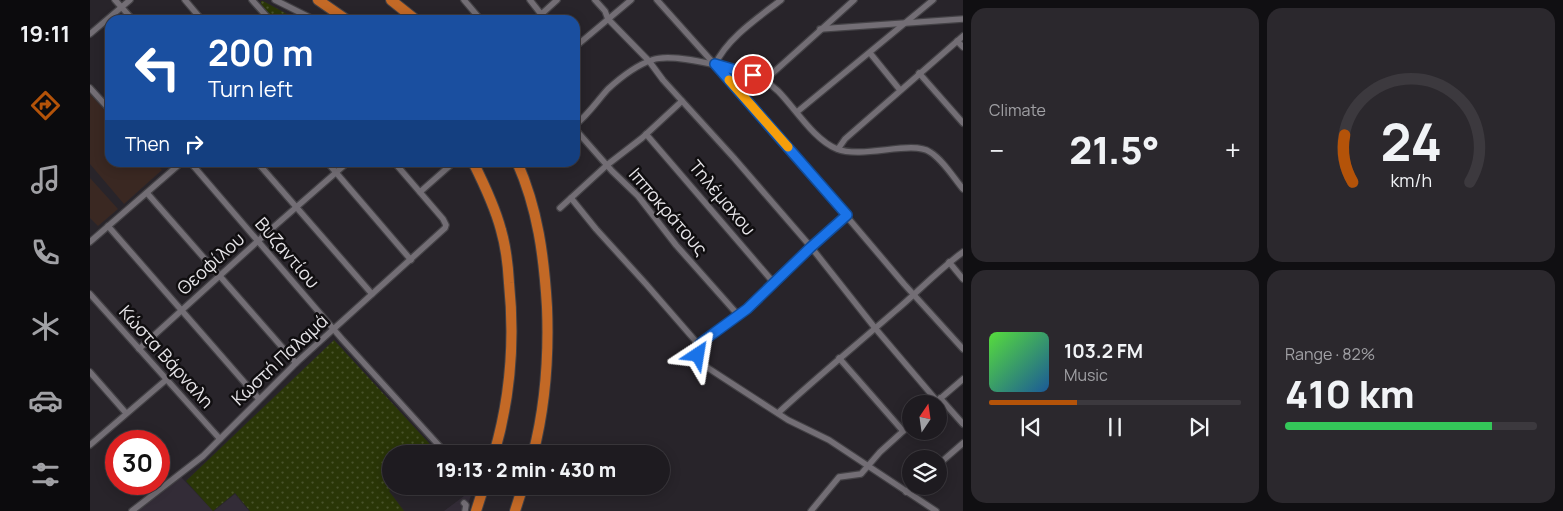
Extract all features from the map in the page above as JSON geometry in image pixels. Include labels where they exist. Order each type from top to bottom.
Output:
[{"type":"highway","points":[[318,0],[340,15]]},
{"type":"highway","points":[[391,0],[410,15]]},
{"type":"highway","points":[[475,167],[502,230],[507,256],[511,306],[511,374],[496,445]]},
{"type":"highway","points":[[519,167],[538,223],[546,288],[547,373],[535,445]]},
{"type":"highway","points":[[476,511],[481,495]]},
{"type":"highway","points":[[515,511],[520,495]]},
{"type":"street","points":[[115,0],[129,15]]},
{"type":"street","points":[[113,15],[130,0]]},
{"type":"street","points":[[184,0],[198,15]]},
{"type":"street","points":[[252,0],[266,15]]},
{"type":"street","points":[[275,0],[305,15]]},
{"type":"street","points":[[464,0],[477,15]]},
{"type":"street","points":[[530,0],[541,14],[557,0]]},
{"type":"street","points":[[595,0],[605,11],[608,18],[650,61],[663,80],[722,144],[811,247],[874,328],[932,395]]},
{"type":"street","points":[[580,43],[631,0]]},
{"type":"street","points":[[657,0],[963,349]]},
{"type":"street","points":[[715,64],[720,54],[741,33],[781,0]]},
{"type":"street","points":[[765,80],[854,0]]},
{"type":"street","points":[[797,112],[933,0]]},
{"type":"street","points":[[820,29],[963,19]]},
{"type":"street","points":[[90,34],[105,21]]},
{"type":"street","points":[[838,149],[845,139],[963,36]]},
{"type":"street","points":[[957,40],[963,47]]},
{"type":"street","points":[[870,53],[900,90]]},
{"type":"street","points":[[580,122],[616,82],[650,61],[657,59],[683,59],[715,64],[765,80],[824,142],[838,149],[860,152],[912,148],[923,149],[933,154],[963,189]]},
{"type":"street","points":[[920,73],[963,123]]},
{"type":"street","points":[[90,88],[105,104]]},
{"type":"street","points":[[560,208],[682,101]]},
{"type":"street","name":"Ιπποκράτους","points":[[580,133],[607,165],[638,196],[671,240],[739,316]]},
{"type":"street","name":"Τηλέμαχου","points":[[646,134],[774,283]]},
{"type":"street","points":[[90,242],[176,167]]},
{"type":"street","name":"Βυζαντίου","points":[[194,167],[334,330],[439,445]]},
{"type":"street","points":[[261,167],[372,294]]},
{"type":"street","points":[[331,167],[411,260]]},
{"type":"street","name":"Θεοφίλου","points":[[139,349],[343,167]]},
{"type":"street","points":[[398,167],[420,192],[448,167]]},
{"type":"street","name":"Κωστή Παλαμά","points":[[132,511],[200,459],[296,363],[411,260],[446,226],[445,221],[420,192]]},
{"type":"street","points":[[147,193],[296,363]]},
{"type":"street","points":[[571,198],[596,229],[699,345],[699,357],[704,365],[796,424],[829,440],[902,489]]},
{"type":"street","points":[[699,345],[739,316],[847,215]]},
{"type":"street","points":[[108,226],[259,399]]},
{"type":"street","points":[[778,413],[949,262],[963,252]]},
{"type":"street","points":[[949,262],[963,280]]},
{"type":"street","name":"Κώστα Βάρναλη","points":[[90,294],[220,439]]},
{"type":"street","points":[[839,358],[902,430]]},
{"type":"street","points":[[90,372],[126,413]]},
{"type":"street","points":[[944,395],[963,379]]},
{"type":"street","points":[[90,445],[167,380]]},
{"type":"street","points":[[948,411],[963,424]]},
{"type":"street","points":[[811,511],[839,477],[861,474],[880,452],[902,432]]},
{"type":"street","points":[[947,457],[963,443]]},
{"type":"street","points":[[911,495],[936,511]]},
{"type":"street","points":[[464,503],[466,505],[465,511]]},
{"type":"shaded area","points":[[90,94],[105,110],[105,167],[159,167],[162,170],[124,204],[90,164]]},
{"type":"shaded area","points":[[90,178],[118,209],[98,226],[90,218]]},
{"type":"shaded area","points":[[181,477],[213,511],[137,511],[158,495],[170,495],[170,486]]},
{"type":"shaded area","points":[[235,494],[249,511],[214,511]]},
{"type":"shaded area","points":[[465,495],[471,496],[465,511],[444,511]]},
{"type":"green space","points":[[261,1],[263,1],[289,15],[270,15],[261,4]]},
{"type":"green space","points":[[334,340],[431,445],[382,445],[382,495],[392,495],[404,511],[250,511],[235,493],[213,511],[186,481]]},
{"type":"slow traffic","points":[[729,80],[788,147]]},
{"type":"route","points":[[698,355],[699,345],[703,341],[747,309],[847,215],[715,64],[753,75]]}]
